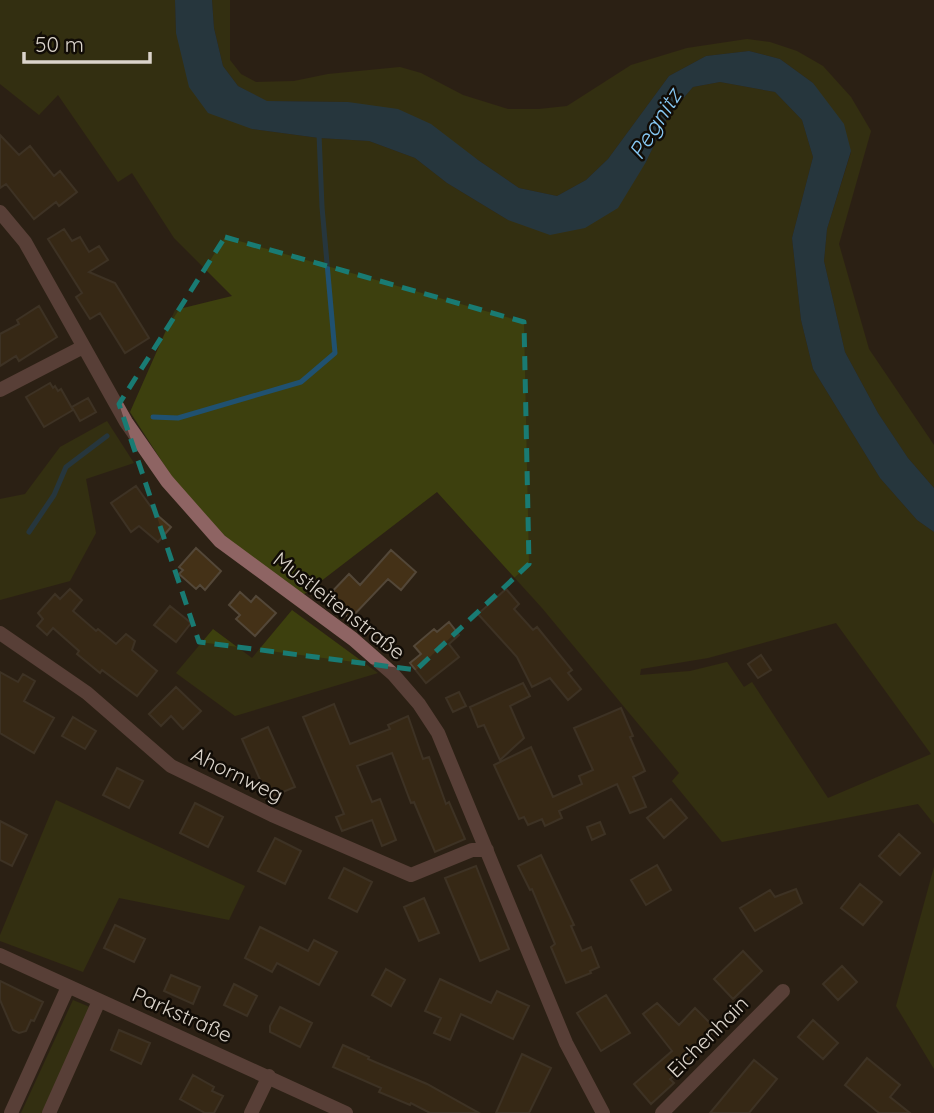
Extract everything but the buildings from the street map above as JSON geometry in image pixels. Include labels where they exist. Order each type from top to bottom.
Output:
[{"type":"street","name":"Mustleitenstraße","points":[[0,212],[25,243],[126,422],[167,481],[220,541],[353,639],[393,674],[419,704],[438,733],[566,1043],[603,1113]]},
{"type":"street","points":[[0,390],[83,347]]},
{"type":"street","name":"Ahornweg","points":[[0,633],[87,693],[171,766],[272,815],[411,875],[472,850],[487,850]]},
{"type":"street","name":"Parkstraße","points":[[0,955],[346,1113]]},
{"type":"street","points":[[11,1113],[68,988]]},
{"type":"street","name":"Eichenhain","points":[[662,1113],[783,990]]},
{"type":"street","points":[[49,1113],[99,1001]]},
{"type":"street","points":[[251,1113],[269,1076]]},
{"type":"highlighted area","points":[[225,237],[524,322],[529,564],[416,670],[199,642],[119,404]]},
{"type":"green space","points":[[0,0],[175,0],[176,33],[252,129],[319,138],[369,141],[415,158],[447,183],[508,220],[646,162],[668,116],[693,87],[720,82],[775,92],[802,120],[813,157],[792,238],[801,320],[813,369],[880,478],[917,520],[934,532],[934,824],[918,804],[722,842],[672,781],[679,773],[542,608],[437,492],[303,595],[225,537],[174,480],[130,412],[175,310],[232,296],[174,238],[132,173],[118,182],[58,95],[39,115],[0,84]],"holes":[[[836,623],[931,754],[828,798],[752,682],[744,687],[727,662],[690,671],[640,675],[641,669],[708,658]]]},
{"type":"green space","points":[[212,0],[230,0],[230,60],[241,74],[256,82],[294,81],[328,74],[400,67],[421,73],[463,95],[508,109],[539,109],[567,106],[631,65],[687,48],[747,39],[770,42],[797,51],[823,66],[851,97],[871,131],[839,244],[869,349],[934,445],[934,488],[908,458],[878,413],[845,352],[824,261],[827,229],[851,152],[813,83],[780,59],[749,51],[706,56],[669,76],[608,159],[586,180],[557,196],[519,188],[478,160],[348,102],[266,101],[238,86],[223,66],[214,28]]},
{"type":"green space","points":[[107,421],[134,463],[86,479],[96,533],[70,581],[0,600],[0,499],[25,494],[60,447]]},
{"type":"green space","points":[[292,610],[378,673],[235,716],[176,673],[213,629],[252,658]]},
{"type":"green space","points":[[56,800],[245,886],[229,920],[119,898],[83,972],[0,941],[0,935]]},
{"type":"green space","points":[[934,867],[934,1069],[896,1006]]},
{"type":"green space","points":[[73,1000],[92,1008],[45,1113],[21,1113]]},
{"type":"water","name":"Pegnitz","points":[[175,0],[212,0],[214,28],[223,66],[238,86],[267,101],[348,102],[398,109],[431,124],[519,188],[557,196],[586,180],[608,159],[669,76],[706,56],[749,51],[780,59],[813,83],[844,124],[851,151],[827,229],[824,261],[845,352],[878,413],[908,458],[934,488],[934,532],[917,520],[880,478],[813,369],[801,320],[792,238],[813,157],[802,120],[775,92],[720,82],[693,87],[668,116],[646,162],[618,208],[585,228],[550,235],[508,220],[447,183],[415,158],[369,141],[319,138],[252,129],[208,113],[189,87],[176,33]]},
{"type":"waterway","points":[[153,417],[178,418],[301,382],[335,353],[322,207],[319,134]]},
{"type":"waterway","points":[[29,532],[54,495],[66,467],[107,436]]}]
